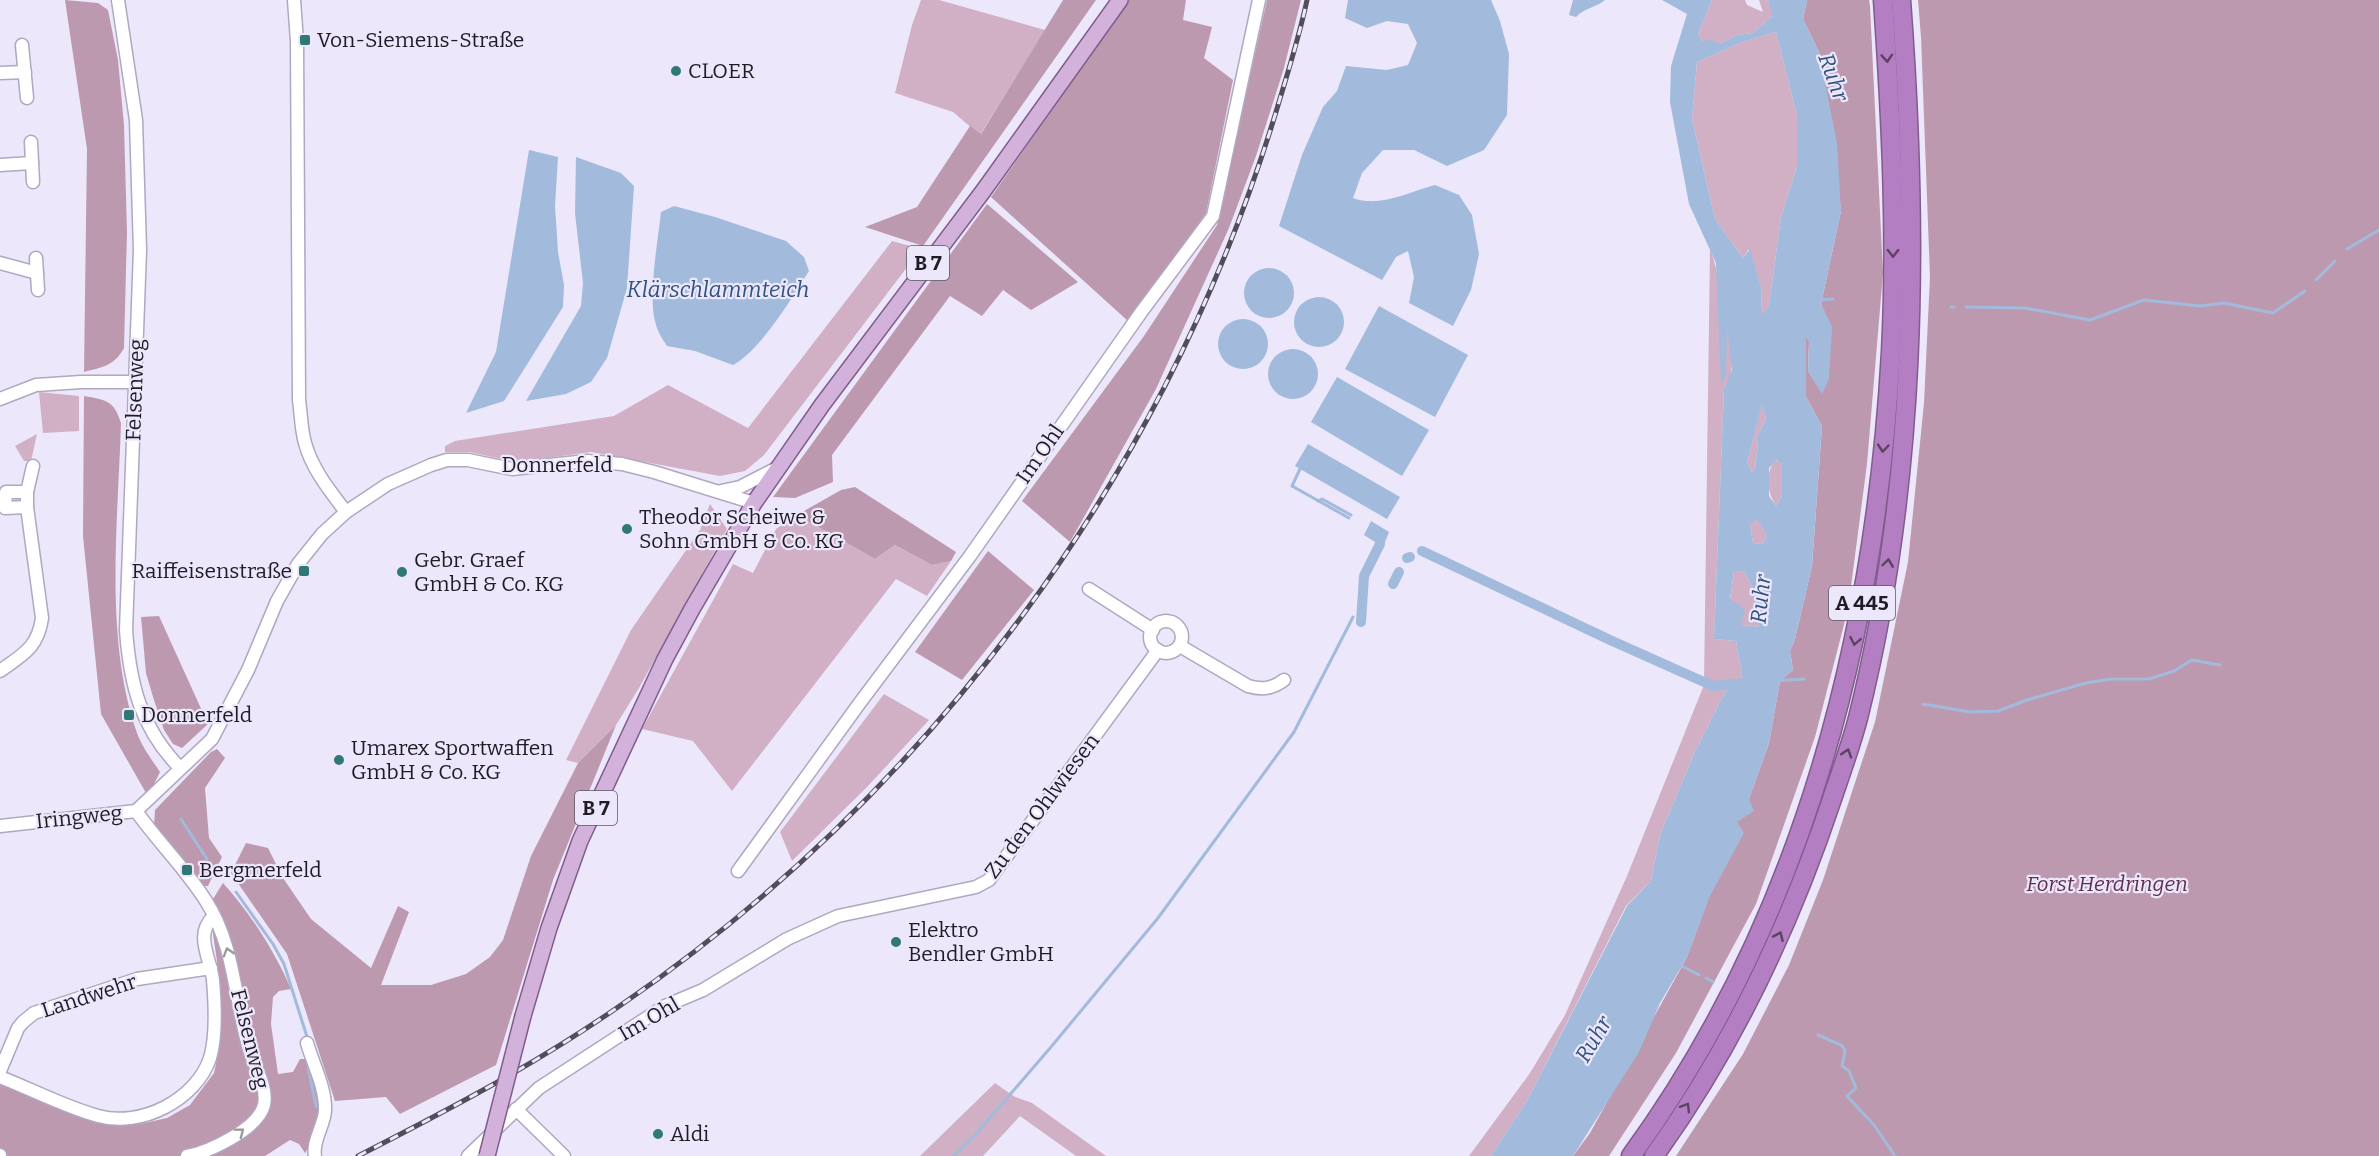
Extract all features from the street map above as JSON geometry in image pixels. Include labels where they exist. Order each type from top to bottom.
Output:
[{"type":"highway","name":"A 445","points":[[1631,1156],[1699,1050],[1754,944],[1803,825],[1823,766],[1850,666],[1866,584],[1880,490],[1891,351],[1893,222],[1890,96],[1883,0]]},
{"type":"highway","name":"A 445","points":[[1654,1156],[1717,1057],[1768,961],[1799,890],[1857,719],[1888,566],[1898,492],[1910,354],[1912,224],[1908,97],[1901,0]]},
{"type":"main road","name":"B 7","points":[[487,1156],[523,1016],[549,928],[580,841],[665,658],[754,503],[876,330],[1058,89],[1120,0]]},
{"type":"street","name":"Felsenweg","points":[[118,0],[136,120],[140,250],[126,630],[127,655],[141,710],[149,729],[162,749],[180,768]]},
{"type":"street","points":[[294,0],[297,41],[299,400],[303,435],[310,458],[346,512]]},
{"type":"street","name":"Im Ohl","points":[[738,871],[970,556],[1142,311],[1213,216],[1259,0]]},
{"type":"street","points":[[22,45],[27,98]]},
{"type":"street","points":[[0,73],[25,72]]},
{"type":"street","points":[[31,142],[33,182]]},
{"type":"street","points":[[0,165],[32,163]]},
{"type":"street","points":[[36,258],[38,290]]},
{"type":"street","points":[[0,263],[37,273]]},
{"type":"street","points":[[0,399],[36,385],[136,382]]},
{"type":"street","name":"Donnerfeld","points":[[136,811],[212,739],[248,670],[277,601],[298,564],[322,534],[346,512],[388,484],[447,460],[468,460],[512,469],[587,461],[622,464],[754,503]]},
{"type":"street","points":[[0,671],[32,648],[42,618],[27,507],[27,492],[33,466]]},
{"type":"street","points":[[718,491],[740,487],[780,466]]},
{"type":"street","points":[[27,492],[6,492],[5,508],[27,507]]},
{"type":"street","points":[[1089,589],[1153,630]]},
{"type":"street","points":[[1160,623],[1175,624],[1182,636],[1180,646],[1167,653],[1158,651],[1151,639],[1153,630],[1160,623]]},
{"type":"street","points":[[1180,646],[1248,686],[1260,689],[1275,686],[1284,680]]},
{"type":"street","name":"Zu den Ohlwiesen","points":[[787,939],[838,916],[983,885],[989,880],[1158,651]]},
{"type":"street","name":"Iringweg","points":[[0,826],[136,811],[206,900],[214,916]]},
{"type":"street","name":"Felsenweg","points":[[187,1156],[200,1154],[236,1136],[254,1121],[264,1107],[265,1092],[249,1048],[233,972],[214,916]]},
{"type":"street","points":[[0,1077],[99,1117],[131,1118],[158,1111],[184,1094],[196,1082],[210,1057],[213,1043],[214,1007],[211,968],[204,930],[207,922],[214,916]]},
{"type":"street","name":"Im Ohl","points":[[468,1156],[539,1088],[665,1006],[703,990],[787,939]]},
{"type":"street","name":"Landwehr","points":[[0,1071],[18,1028],[34,1013],[137,979],[211,968]]},
{"type":"street","points":[[307,1043],[325,1108],[323,1125],[315,1142],[315,1156]]},
{"type":"street","points":[[516,1109],[564,1156]]},
{"type":"shaded area","points":[[921,0],[939,0],[1045,30],[980,135],[953,112],[895,93],[912,25]]},
{"type":"shaded area","points":[[1712,0],[1745,0],[1747,5],[1763,12],[1759,0],[1768,0],[1773,15],[1753,33],[1736,35],[1720,44],[1703,42],[1698,34]]},
{"type":"shaded area","points":[[1776,32],[1797,115],[1797,167],[1781,217],[1769,306],[1762,316],[1761,287],[1749,249],[1743,258],[1715,219],[1692,119],[1697,62],[1742,42]]},
{"type":"shaded area","points":[[1824,193],[1830,218],[1826,233],[1817,225]]},
{"type":"shaded area","points":[[892,241],[921,249],[764,455],[745,471],[720,476],[591,452],[516,462],[469,452],[445,452],[445,446],[455,441],[614,416],[668,385],[748,428]]},
{"type":"shaded area","points":[[1710,249],[1725,310],[1732,362],[1724,389],[1714,639],[1736,641],[1743,680],[1725,692],[1694,754],[1660,835],[1651,881],[1626,906],[1527,1101],[1491,1156],[1469,1156],[1530,1073],[1565,1015],[1627,876],[1704,685]]},
{"type":"shaded area","points":[[39,392],[79,396],[79,431],[43,433]]},
{"type":"shaded area","points":[[1762,404],[1766,419],[1756,439],[1758,443],[1755,469],[1752,472],[1747,463]]},
{"type":"shaded area","points":[[37,434],[31,461],[24,461],[15,446]]},
{"type":"shaded area","points":[[1775,460],[1782,463],[1782,496],[1776,506],[1768,483]]},
{"type":"shaded area","points":[[710,504],[727,529],[639,688],[616,725],[578,763],[566,760],[631,630],[700,530]]},
{"type":"shaded area","points":[[797,515],[875,559],[895,545],[932,565],[951,561],[927,596],[896,579],[732,791],[693,741],[642,729],[733,564],[753,573],[776,529]]},
{"type":"shaded area","points":[[1757,518],[1767,535],[1763,544],[1753,543],[1750,524]]},
{"type":"shaded area","points":[[1734,571],[1744,571],[1755,592],[1753,602],[1759,627],[1741,625],[1730,600]]},
{"type":"shaded area","points":[[884,694],[929,720],[867,787],[792,861],[780,832]]},
{"type":"shaded area","points":[[995,1083],[1015,1097],[1032,1103],[1106,1156],[1076,1156],[1020,1116],[983,1156],[920,1156]]},
{"type":"green space","points":[[65,0],[98,3],[108,10],[118,60],[124,125],[127,232],[124,348],[112,362],[84,372],[87,149]]},
{"type":"green space","points":[[1063,0],[1096,0],[923,246],[865,227],[917,207],[970,126],[981,134]]},
{"type":"green space","points":[[1128,0],[1186,0],[1183,20],[1212,27],[1204,58],[1233,80],[1206,213],[1128,321],[991,197]]},
{"type":"green space","points":[[1267,0],[1301,0],[1284,68],[1256,156],[1229,228],[1156,389],[1070,542],[1022,501],[1144,336],[1217,225]]},
{"type":"green space","points":[[1807,0],[1869,0],[1870,6],[1883,273],[1867,464],[1848,609],[1815,737],[1756,904],[1676,1053],[1609,1156],[1573,1156],[1590,1133],[1687,957],[1736,823],[1749,799],[1769,743],[1780,681],[1793,670],[1790,651],[1795,639],[1812,566],[1822,426],[1806,397],[1806,335],[1809,342],[1808,371],[1822,393],[1831,327],[1821,304],[1841,211],[1819,52],[1803,19]]},
{"type":"green space","name":"Forst Herdringen","points":[[1918,0],[2379,0],[2379,1156],[1676,1156],[1743,1054],[1789,965],[1823,880],[1875,722],[1908,562],[1924,403],[1930,277]]},
{"type":"green space","points":[[987,204],[1078,282],[1031,310],[1003,290],[982,316],[950,296],[832,455],[833,482],[795,498],[773,497]]},
{"type":"green space","points":[[84,396],[108,402],[112,405],[121,423],[116,540],[117,620],[120,659],[137,733],[160,772],[152,788],[146,793],[101,714],[83,536]]},
{"type":"green space","points":[[855,487],[956,552],[951,561],[932,565],[895,545],[875,559],[797,515],[841,490]]},
{"type":"green space","points":[[988,551],[1034,590],[962,680],[915,652]]},
{"type":"green space","points":[[159,616],[208,724],[182,748],[173,744],[164,730],[146,673],[141,617]]},
{"type":"green space","points":[[616,725],[553,880],[496,1065],[400,1114],[386,1097],[335,1101],[287,954],[231,873],[246,843],[268,848],[283,878],[311,919],[371,968],[398,906],[409,912],[381,985],[431,985],[466,974],[490,957],[503,940],[531,856],[578,763]]},
{"type":"green space","points":[[217,749],[225,758],[205,788],[209,838],[222,857],[208,886],[200,886],[154,826],[155,810],[211,752]]},
{"type":"green space","points":[[223,883],[261,933],[291,989],[279,991],[273,997],[271,1024],[278,1074],[293,1072],[300,1059],[309,1059],[322,1109],[313,1141],[305,1153],[299,1144],[290,1140],[265,1156],[0,1156],[0,1082],[81,1117],[110,1125],[140,1124],[167,1118],[190,1105],[214,1073],[218,1054],[217,961],[212,927],[215,907],[213,899]]},
{"type":"water","points":[[1348,0],[1491,0],[1500,21],[1509,54],[1507,115],[1484,150],[1447,166],[1414,150],[1383,150],[1362,173],[1353,198],[1363,201],[1384,200],[1435,185],[1459,195],[1472,215],[1479,254],[1471,290],[1453,326],[1409,303],[1414,277],[1408,251],[1396,257],[1382,280],[1279,226],[1302,155],[1323,107],[1337,91],[1346,66],[1387,70],[1408,65],[1417,43],[1408,24],[1387,21],[1367,28],[1345,18]]},
{"type":"water","points":[[1573,0],[1605,0],[1576,17],[1569,15]]},
{"type":"water","points":[[1662,0],[1712,0],[1698,34],[1703,42],[1710,39],[1720,44],[1736,35],[1753,33],[1772,16],[1768,0],[1807,0],[1803,19],[1819,52],[1837,143],[1841,211],[1821,304],[1832,327],[1829,379],[1822,394],[1808,371],[1809,342],[1806,337],[1806,397],[1822,426],[1812,566],[1795,639],[1790,651],[1793,670],[1780,681],[1769,743],[1749,799],[1754,811],[1737,822],[1744,833],[1710,896],[1687,957],[1660,1003],[1639,1052],[1573,1156],[1491,1156],[1527,1101],[1627,906],[1651,881],[1660,835],[1694,754],[1725,692],[1743,680],[1736,641],[1714,639],[1724,389],[1732,370],[1727,327],[1726,377],[1721,382],[1716,263],[1689,204],[1670,102],[1671,66],[1687,14]],"holes":[[[1776,32],[1797,115],[1797,167],[1781,217],[1769,306],[1762,315],[1761,287],[1750,249],[1743,258],[1715,219],[1692,119],[1697,62],[1742,42]],[[1824,195],[1830,218],[1825,233],[1817,225]],[[1762,405],[1766,419],[1756,439],[1758,443],[1755,469],[1752,472],[1747,463]],[[1776,460],[1782,464],[1782,496],[1776,506],[1769,496],[1769,468]],[[1757,519],[1767,535],[1763,544],[1753,543],[1750,524]],[[1734,571],[1744,571],[1755,592],[1753,602],[1759,627],[1741,625],[1745,609],[1730,599]]]},
{"type":"water","points":[[529,150],[558,157],[555,206],[558,252],[564,285],[563,307],[504,401],[466,413],[496,352]]},
{"type":"water","points":[[576,157],[621,173],[634,186],[627,288],[607,358],[591,382],[566,394],[526,401],[581,306],[583,283],[575,213]]},
{"type":"water","name":"Klärschlammteich","points":[[674,206],[786,241],[804,257],[809,271],[775,323],[744,358],[733,365],[695,351],[667,346],[657,328],[653,310],[653,282],[661,212]]},
{"type":"water","points":[[1269,268],[1287,275],[1294,293],[1287,311],[1269,318],[1251,311],[1244,293],[1251,275]]},
{"type":"water","points":[[1319,297],[1337,304],[1344,322],[1337,340],[1319,347],[1301,340],[1294,322],[1301,304]]},
{"type":"water","points":[[1379,306],[1468,355],[1435,417],[1345,369]]},
{"type":"water","points":[[1243,319],[1261,326],[1268,344],[1261,362],[1243,369],[1225,362],[1218,344],[1225,326]]},
{"type":"water","points":[[1293,349],[1311,356],[1318,374],[1311,392],[1293,399],[1275,392],[1268,374],[1275,356]]},
{"type":"water","points":[[1337,377],[1429,430],[1402,476],[1311,422]]},
{"type":"water","points":[[1308,444],[1400,497],[1387,519],[1295,466]]},
{"type":"water","points":[[1371,521],[1389,532],[1383,547],[1364,535]]},
{"type":"waterway","name":"Ruhr","points":[[1818,254],[1828,217],[1826,180]]},
{"type":"waterway","points":[[2347,249],[2379,230]]},
{"type":"waterway","points":[[2316,280],[2335,261]]},
{"type":"waterway","points":[[1966,307],[2025,308],[2090,320],[2144,300],[2200,306],[2224,303],[2273,313],[2305,291]]},
{"type":"waterway","points":[[1820,300],[1833,299]]},
{"type":"waterway","points":[[1300,469],[1292,486],[1349,518]]},
{"type":"waterway","points":[[1318,501],[1322,499],[1351,515]]},
{"type":"waterway","points":[[1361,622],[1364,576],[1380,544]]},
{"type":"waterway","points":[[1422,551],[1713,686],[1745,683]]},
{"type":"waterway","points":[[1393,584],[1399,572]]},
{"type":"waterway","points":[[953,1156],[976,1134],[1051,1047],[1158,918],[1294,732],[1353,617]]},
{"type":"waterway","points":[[1923,704],[1970,712],[1998,711],[2086,683],[2111,679],[2149,679],[2174,671],[2192,660],[2220,665]]},
{"type":"waterway","points":[[1776,681],[1804,679]]},
{"type":"waterway","points":[[181,819],[207,859]]},
{"type":"waterway","points":[[236,892],[273,944],[284,964],[308,1040]]},
{"type":"waterway","points":[[1680,965],[1699,975]]},
{"type":"waterway","points":[[1706,978],[1713,982]]},
{"type":"waterway","points":[[1818,1035],[1841,1045],[1845,1050],[1842,1066],[1849,1071],[1856,1088],[1847,1096],[1874,1125],[1895,1156]]},
{"type":"waterway","points":[[310,1063],[308,1067],[316,1106]]},
{"type":"railway","points":[[358,1156],[525,1066],[621,1005],[734,920],[839,826],[935,724],[1024,614],[1102,497],[1171,374],[1229,245],[1276,112],[1307,0]]},
{"type":"place","name":"Von-Siemens-Straße","points":[[305,40]]},
{"type":"place","name":"CLOER","points":[[676,71]]},
{"type":"place","name":"Theodor Scheiwe & Sohn GmbH & Co. KG","points":[[627,529]]},
{"type":"place","name":"Raiffeisenstraße","points":[[304,571]]},
{"type":"place","name":"Gebr. Graef GmbH & Co. KG","points":[[402,572]]},
{"type":"place","name":"Donnerfeld","points":[[129,715]]},
{"type":"place","name":"Umarex Sportwaffen GmbH & Co. KG","points":[[339,760]]},
{"type":"place","name":"Bergmerfeld","points":[[187,870]]},
{"type":"place","name":"Elektro Bendler GmbH","points":[[896,942]]},
{"type":"place","name":"Aldi","points":[[658,1134]]}]
